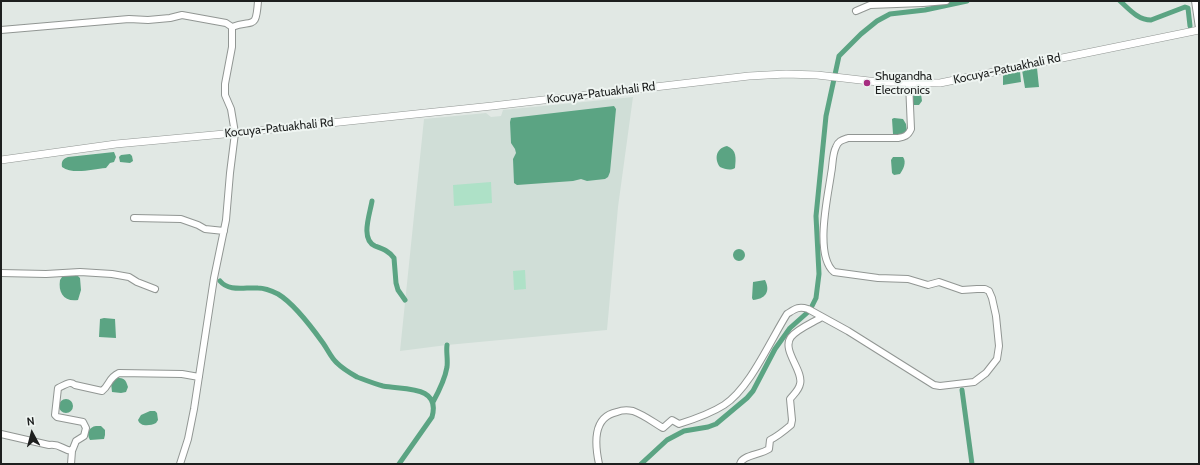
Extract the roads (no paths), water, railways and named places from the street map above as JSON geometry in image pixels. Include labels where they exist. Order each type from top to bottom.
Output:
[{"type":"main road","name":"Kocuya-Patuakhali Rd","points":[[1,160],[116,144],[492,106],[749,76],[786,74],[828,76],[878,82],[940,83],[1199,29]]},
{"type":"street","points":[[1,30],[129,19],[148,20],[170,18],[182,15],[226,23],[232,27],[252,23],[256,19],[258,1]]},
{"type":"street","points":[[856,11],[870,5],[946,1]]},
{"type":"street","points":[[1195,1],[1199,29]]},
{"type":"street","points":[[180,464],[188,439],[194,409],[214,278],[224,231],[235,133],[231,109],[225,95],[225,84],[232,47],[232,27]]},
{"type":"street","points":[[599,464],[596,440],[597,433],[599,425],[607,416],[620,411],[631,410],[643,415],[663,428],[672,420],[679,424],[701,418],[726,404],[746,384],[787,314],[795,308],[801,307],[808,309],[848,331],[934,385],[940,386],[974,382],[986,373],[997,359],[999,346],[996,316],[989,291],[985,289],[962,290],[939,282],[930,285],[908,279],[878,278],[846,274],[834,272],[829,266],[823,242],[824,211],[832,174],[833,153],[836,146],[840,141],[848,138],[905,137],[911,129],[909,83]]},
{"type":"street","points":[[134,218],[181,219],[205,229],[224,231]]},
{"type":"street","points":[[1,273],[46,274],[80,272],[112,274],[128,277],[155,289]]},
{"type":"street","points":[[740,464],[740,461],[744,458],[763,453],[769,449],[770,440],[778,436],[791,425],[790,399],[798,390],[801,383],[801,378],[791,355],[788,342],[798,330],[819,316]]},
{"type":"street","points":[[71,464],[72,451],[76,441],[84,436],[86,428],[83,422],[57,417],[55,415],[58,388],[72,382],[75,385],[102,391],[106,389],[110,378],[119,373],[182,374],[199,377]]},
{"type":"street","points":[[1,434],[49,445],[56,444],[65,450],[72,451]]},
{"type":"waterway","points":[[641,464],[667,440],[684,431],[708,427],[716,424],[747,398],[753,391],[775,349],[790,328],[808,312],[816,298],[819,274],[816,216],[826,116],[839,56],[861,34],[877,21],[890,14],[925,10],[967,1]]},
{"type":"waterway","points":[[1120,1],[1130,11],[1146,20],[1151,20],[1185,7],[1188,8],[1190,26]]},
{"type":"waterway","points":[[372,201],[367,226],[368,238],[370,243],[388,252],[394,258],[396,283],[398,290],[405,300]]},
{"type":"waterway","points":[[220,281],[228,287],[260,288],[278,294],[290,303],[314,331],[333,359],[347,371],[357,377],[380,385],[419,391],[426,394],[431,399],[433,407],[432,417],[399,464]]},
{"type":"waterway","points":[[433,402],[442,385],[446,371],[447,345]]},
{"type":"waterway","points":[[962,390],[972,464]]},
{"type":"place","name":"Shugandha Electronics","points":[[867,83]]}]
